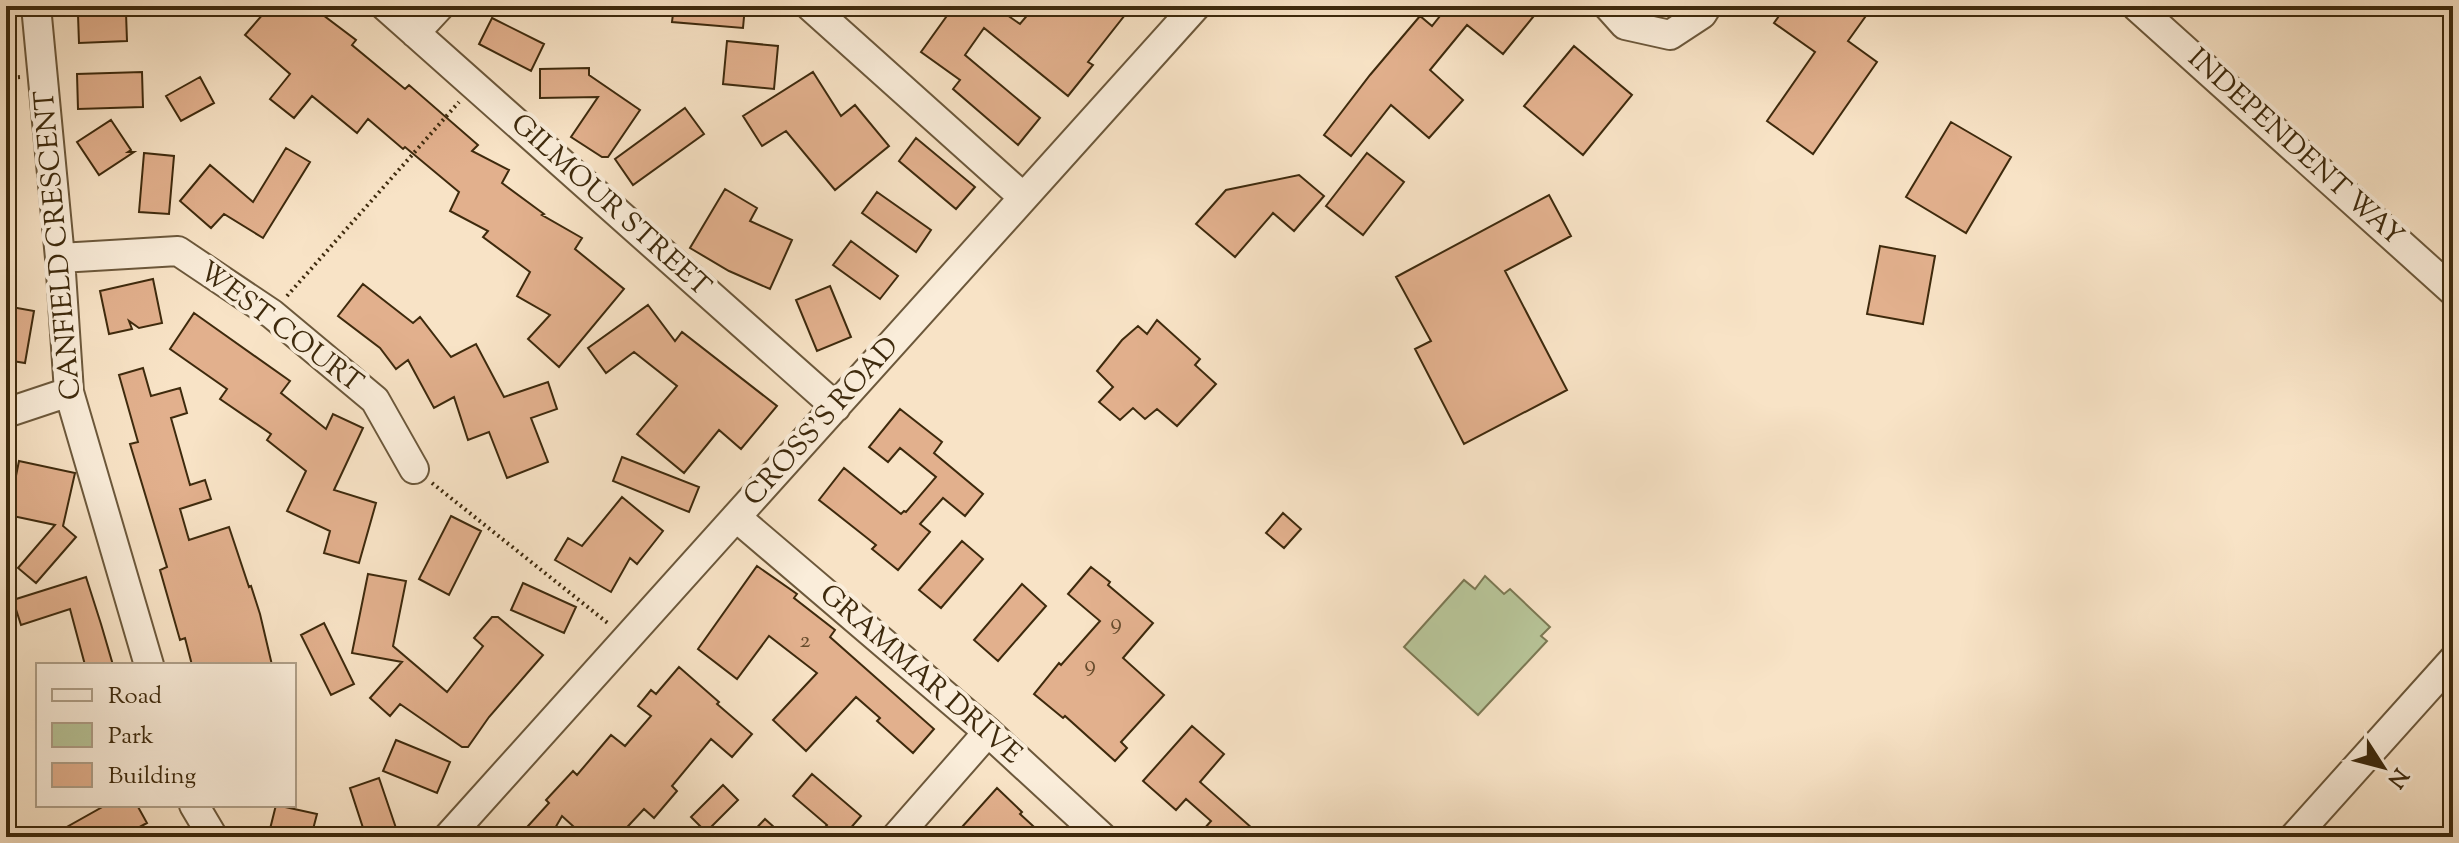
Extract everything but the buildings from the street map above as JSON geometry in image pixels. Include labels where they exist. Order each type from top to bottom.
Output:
[{"type":"street","name":"CANFIELD CRESCENT","points":[[36,6],[60,258],[69,392],[148,663]]},
{"type":"street","name":"GILMOUR STREET","points":[[385,6],[836,407]]},
{"type":"street","points":[[415,33],[440,6]]},
{"type":"street","points":[[810,6],[1023,197]]},
{"type":"street","name":"CROSS'S ROAD","points":[[448,837],[1196,6]]},
{"type":"street","points":[[1608,6],[1625,25],[1670,35],[1702,14],[1707,6]]},
{"type":"street","name":"INDEPENDENT WAY","points":[[2136,6],[2453,291]]},
{"type":"street","name":"WEST COURT","points":[[60,258],[178,251],[272,314],[375,400],[414,469]]},
{"type":"street","points":[[6,413],[69,392]]},
{"type":"street","name":"GRAMMAR DRIVE","points":[[736,517],[988,732],[1102,837]]},
{"type":"street","points":[[2294,837],[2453,660]]},
{"type":"street","points":[[896,837],[988,732]]},
{"type":"street","points":[[195,807],[213,837]]},
{"type":"path","points":[[272,314],[474,85]]},
{"type":"path","points":[[414,469],[627,638]]},
{"type":"green space","points":[[1485,576],[1504,594],[1510,589],[1550,627],[1541,636],[1547,641],[1478,715],[1404,647],[1464,580],[1475,589]]}]
